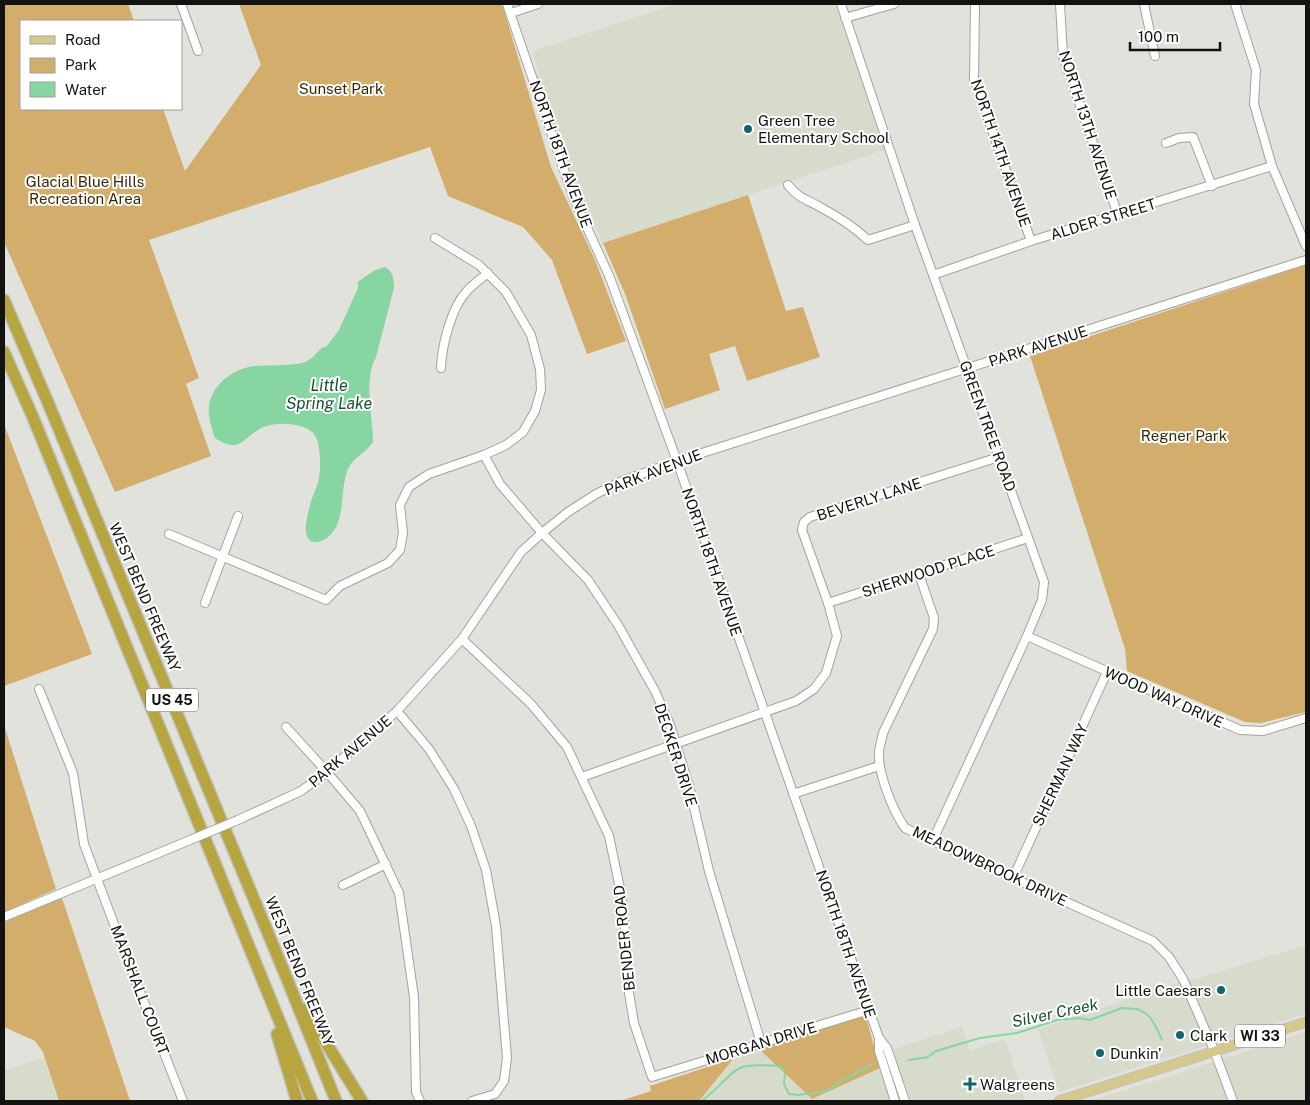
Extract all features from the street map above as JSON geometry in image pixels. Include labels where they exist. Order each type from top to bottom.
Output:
[{"type":"highway","name":"WEST BEND FREEWAY","points":[[4,300],[288,979],[336,1101]]},
{"type":"highway","name":"US 45","points":[[4,352],[32,415],[312,1101]]},
{"type":"highway","points":[[288,979],[362,1101]]},
{"type":"highway","points":[[268,996],[297,1101]]},
{"type":"main road","name":"WI 33","points":[[1059,1101],[1306,1022]]},
{"type":"street","points":[[180,4],[198,51]]},
{"type":"street","name":"NORTH 18TH AVENUE","points":[[508,4],[574,198],[610,278],[677,461],[869,1010],[878,1038],[879,1051],[895,1101]]},
{"type":"street","points":[[511,13],[538,4]]},
{"type":"street","name":"GREEN TREE ROAD","points":[[840,4],[933,275],[1044,582],[1042,600],[1027,636],[933,840]]},
{"type":"street","points":[[845,18],[894,4]]},
{"type":"street","name":"NORTH 14TH AVENUE","points":[[975,4],[974,79],[1031,241]]},
{"type":"street","name":"NORTH 13TH AVENUE","points":[[1060,4],[1062,56],[1118,215]]},
{"type":"street","points":[[1144,4],[1156,56]]},
{"type":"street","points":[[1234,4],[1256,70],[1254,104],[1272,166],[1306,246]]},
{"type":"street","points":[[1166,143],[1179,138],[1193,137],[1212,186]]},
{"type":"street","name":"ALDER STREET","points":[[933,275],[1031,241],[1272,166]]},
{"type":"street","points":[[788,185],[795,194],[844,221],[868,240],[916,225]]},
{"type":"street","points":[[169,534],[326,600],[340,586],[388,563],[400,550],[404,533],[400,505],[409,487],[429,474],[484,455],[506,445],[523,432],[535,411],[541,390],[540,369],[531,335],[506,292],[488,273],[468,257],[435,238]]},
{"type":"street","name":"PARK AVENUE","points":[[4,917],[238,820],[301,791],[327,772],[397,711],[462,640],[521,552],[568,512],[622,480],[1306,260]]},
{"type":"street","points":[[441,368],[441,355],[453,312],[466,292],[488,273]]},
{"type":"street","name":"DECKER DRIVE","points":[[484,455],[500,484],[542,533],[588,580],[618,625],[655,691],[670,725],[689,786],[709,871],[761,1043]]},
{"type":"street","name":"BEVERLY LANE","points":[[582,776],[796,701],[814,689],[826,673],[837,636],[828,603],[802,530],[804,522],[810,517],[998,457]]},
{"type":"street","points":[[205,603],[238,516]]},
{"type":"street","name":"SHERWOOD PLACE","points":[[828,603],[1028,538]]},
{"type":"street","name":"MEADOWBROOK DRIVE","points":[[919,574],[934,618],[933,629],[883,733],[878,750],[879,766],[896,815],[906,828],[1153,940],[1169,957],[1183,979],[1214,1050],[1233,1101]]},
{"type":"street","name":"WOOD WAY DRIVE","points":[[1027,636],[1240,730],[1263,731],[1306,718]]},
{"type":"street","name":"BENDER ROAD","points":[[462,640],[531,704],[567,747],[609,836],[622,898],[628,987],[634,1023],[652,1077]]},
{"type":"street","name":"SHERMAN WAY","points":[[1013,878],[1108,672]]},
{"type":"street","name":"MARSHALL COURT","points":[[39,689],[73,773],[84,844],[183,1101]]},
{"type":"street","points":[[397,711],[429,749],[454,789],[471,826],[486,870],[496,926],[507,1058],[504,1081],[495,1094],[472,1101]]},
{"type":"street","points":[[286,727],[360,812],[399,893],[414,997],[416,1092],[420,1101]]},
{"type":"street","points":[[793,794],[879,766]]},
{"type":"street","points":[[343,885],[386,864]]},
{"type":"street","name":"MORGAN DRIVE","points":[[652,1077],[869,1010]]},
{"type":"street","name":"NORTH 18TH AVENUE","points":[[878,1038],[886,1048],[905,1101]]},
{"type":"shaded area","points":[[676,4],[835,4],[887,149],[603,243],[563,158],[532,51]]},
{"type":"shaded area","points":[[1306,945],[1306,1014],[1059,1092],[1038,1029],[1181,982]]},
{"type":"shaded area","points":[[962,1027],[970,1051],[1005,1039],[1025,1101],[911,1101],[892,1050]]},
{"type":"shaded area","points":[[1306,1032],[1306,1101],[1089,1101],[1157,1080]]},
{"type":"shaded area","points":[[759,1049],[812,1099],[880,1068],[890,1101],[699,1101],[734,1058]]},
{"type":"shaded area","points":[[45,1057],[59,1101],[4,1101],[4,1071]]},
{"type":"green space","points":[[4,4],[128,4],[134,20],[20,20],[20,110],[163,110],[185,171],[261,65],[239,4],[502,4],[551,167],[595,260],[626,341],[587,354],[552,260],[523,227],[448,196],[430,147],[149,240],[199,378],[186,384],[211,456],[115,492],[4,242]]},
{"type":"green space","points":[[748,195],[786,311],[803,307],[820,357],[747,381],[735,346],[709,354],[720,390],[665,409],[625,294],[603,243]]},
{"type":"green space","name":"Regner Park","points":[[1306,265],[1306,712],[1261,723],[1245,722],[1127,671],[1125,649],[1030,356]]},
{"type":"green space","points":[[4,424],[92,654],[4,686]]},
{"type":"green space","points":[[4,725],[56,889],[4,912]]},
{"type":"green space","points":[[62,898],[130,1101],[59,1101],[43,1052],[35,1041],[4,1027],[4,922]]},
{"type":"green space","points":[[860,1016],[866,1017],[880,1068],[812,1099],[759,1049]]},
{"type":"green space","points":[[734,1058],[699,1101],[620,1101],[651,1091],[650,1086]]},
{"type":"water","name":"Little Spring Lake","points":[[385,267],[390,271],[394,281],[394,288],[370,376],[373,442],[353,461],[348,469],[338,523],[334,531],[325,539],[314,542],[310,540],[306,532],[309,509],[320,472],[318,442],[312,432],[300,426],[270,425],[258,430],[243,442],[229,445],[215,438],[209,418],[209,406],[216,389],[237,371],[255,366],[302,363],[323,347],[326,347],[339,330],[358,288],[358,282],[373,271]]},
{"type":"waterway","name":"Silver Creek","points":[[909,1060],[928,1057],[936,1051],[980,1038],[1017,1033],[1057,1020],[1078,1018],[1090,1020],[1122,1008],[1137,1009],[1145,1013],[1150,1017],[1162,1040]]},
{"type":"waterway","name":"Silver Creek","points":[[701,1101],[731,1074],[745,1066],[780,1066],[785,1072],[784,1084],[789,1094],[799,1095],[826,1091],[872,1065]]},
{"type":"place","name":"Green Tree Elementary School","points":[[748,129]]},
{"type":"place","name":"Little Caesars","points":[[1221,990]]},
{"type":"place","name":"Clark","points":[[1180,1035]]},
{"type":"place","name":"Dunkin'","points":[[1100,1053]]},
{"type":"place","name":"Walgreens","points":[[970,1084]]},
{"type":"park label","name":"Sunset Park","points":[[341,88]]},
{"type":"park label","name":"Glacial Blue Hills Recreation Area","points":[[85,190]]}]
